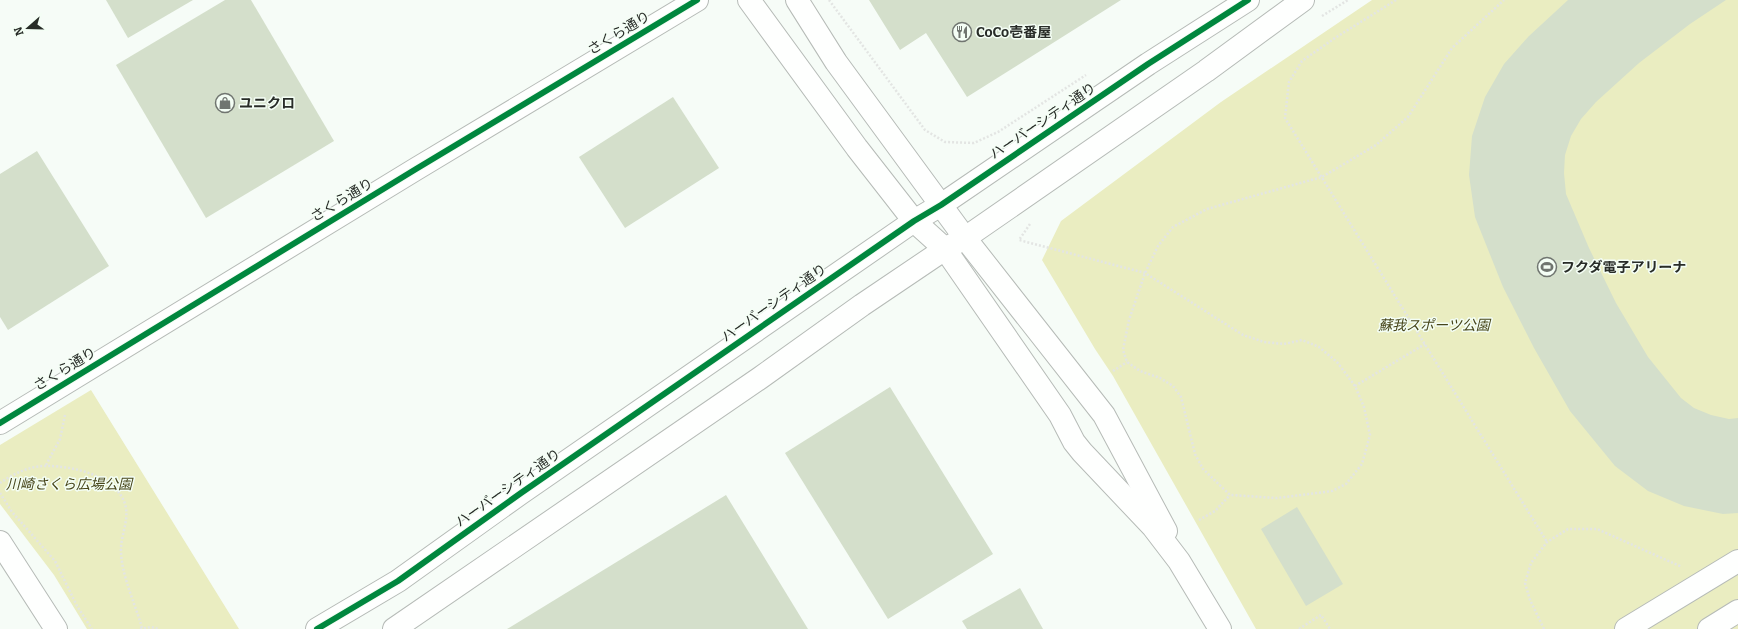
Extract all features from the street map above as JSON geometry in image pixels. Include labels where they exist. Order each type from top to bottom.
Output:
[{"type":"street","name":"さくら通り","points":[[0,423],[416,169],[697,0]]},
{"type":"street","points":[[749,0],[857,148],[914,221],[945,249],[1060,415],[1074,442],[1153,527],[1179,561],[1220,629]]},
{"type":"street","points":[[797,0],[836,62],[965,238],[1104,415],[1163,524],[1179,561]]},
{"type":"street","name":"ハーバーシティ通り","points":[[317,629],[398,580],[527,488],[914,221],[941,205],[1148,64],[1248,0]]},
{"type":"street","points":[[394,629],[945,249],[965,238],[1206,71],[1303,0]]},
{"type":"street","points":[[1082,452],[1093,456],[1107,451],[1114,439],[1114,431]]},
{"type":"street","points":[[0,542],[56,629]]},
{"type":"street","points":[[1626,629],[1738,561]]},
{"type":"street","points":[[1709,629],[1738,611]]},
{"type":"path","points":[[829,0],[925,130],[945,142],[974,143],[998,132],[1090,72]]},
{"type":"path","points":[[1396,0],[1334,38],[1302,61],[1288,82],[1286,118],[1547,542]]},
{"type":"path","points":[[1019,240],[1146,273],[1243,335],[1264,342],[1284,344],[1302,340],[1319,347],[1337,362],[1355,386],[1364,407],[1370,435],[1362,464],[1346,484],[1332,491],[1277,498],[1230,495],[1203,469],[1195,454],[1180,397],[1173,386],[1160,378],[1140,371],[1128,362],[1123,350],[1128,320],[1146,273],[1158,246],[1173,228],[1207,209],[1266,191],[1322,177],[1376,145],[1408,117],[1452,48],[1504,0]]},
{"type":"path","points":[[1355,386],[1425,344]]},
{"type":"path","points":[[1113,371],[1128,362]]},
{"type":"path","points":[[46,465],[60,438],[65,415]]},
{"type":"path","points":[[0,483],[15,473],[46,465],[80,469],[107,482],[122,498],[127,512],[121,549],[123,567],[141,628],[151,626],[159,629]]},
{"type":"path","points":[[0,492],[12,512],[55,561],[77,606],[92,629]]},
{"type":"path","points":[[1199,520],[1215,511],[1230,495]]},
{"type":"path","points":[[1544,629],[1530,600],[1525,582],[1531,564],[1547,542],[1568,529],[1597,529],[1676,565],[1715,574]]},
{"type":"path","points":[[1299,629],[1321,615],[1330,629]]},
{"type":"green space","name":"蘇我スポーツ公園","points":[[1372,0],[1738,0],[1738,629],[1256,629],[1113,376],[1095,349],[1042,260],[1061,221],[1221,102]]},
{"type":"green space","name":"川崎さくら広場公園","points":[[91,390],[239,629],[87,629],[54,575],[0,504],[0,445]]},
{"type":"building","points":[[106,0],[193,0],[128,38]]},
{"type":"building","name":"ユニクロ","points":[[225,0],[251,0],[334,141],[206,218],[116,65]]},
{"type":"building","points":[[869,0],[1121,0],[967,97],[926,33],[900,50]]},
{"type":"building","name":"フクダ電子アリーナ","points":[[1568,0],[1726,0],[1690,24],[1639,63],[1596,102],[1581,119],[1571,136],[1565,155],[1564,173],[1566,194],[1589,248],[1616,303],[1648,357],[1681,398],[1694,408],[1711,415],[1729,419],[1738,418],[1738,513],[1723,514],[1684,506],[1648,491],[1615,466],[1570,411],[1534,348],[1503,287],[1475,217],[1469,175],[1472,136],[1485,97],[1504,64],[1529,36]]},
{"type":"building","points":[[673,97],[719,168],[625,228],[579,157]]},
{"type":"building","points":[[37,151],[109,266],[8,330],[0,317],[0,174]]},
{"type":"building","points":[[890,387],[993,554],[888,619],[785,453]]},
{"type":"building","points":[[726,495],[808,629],[507,629]]},
{"type":"building","points":[[1297,507],[1343,584],[1306,606],[1261,529]]},
{"type":"building","points":[[1020,588],[1043,629],[967,629],[962,621]]},
{"type":"cycle path","points":[[0,423],[416,169],[697,0]]},
{"type":"cycle path","points":[[317,629],[398,581],[521,493],[914,221],[941,205],[1148,64],[1248,0]]},
{"type":"place","name":"CoCo壱番屋","points":[[962,32]]},
{"type":"place","name":"ユニクロ","points":[[225,103]]},
{"type":"place","name":"フクダ電子アリーナ","points":[[1547,267]]}]
